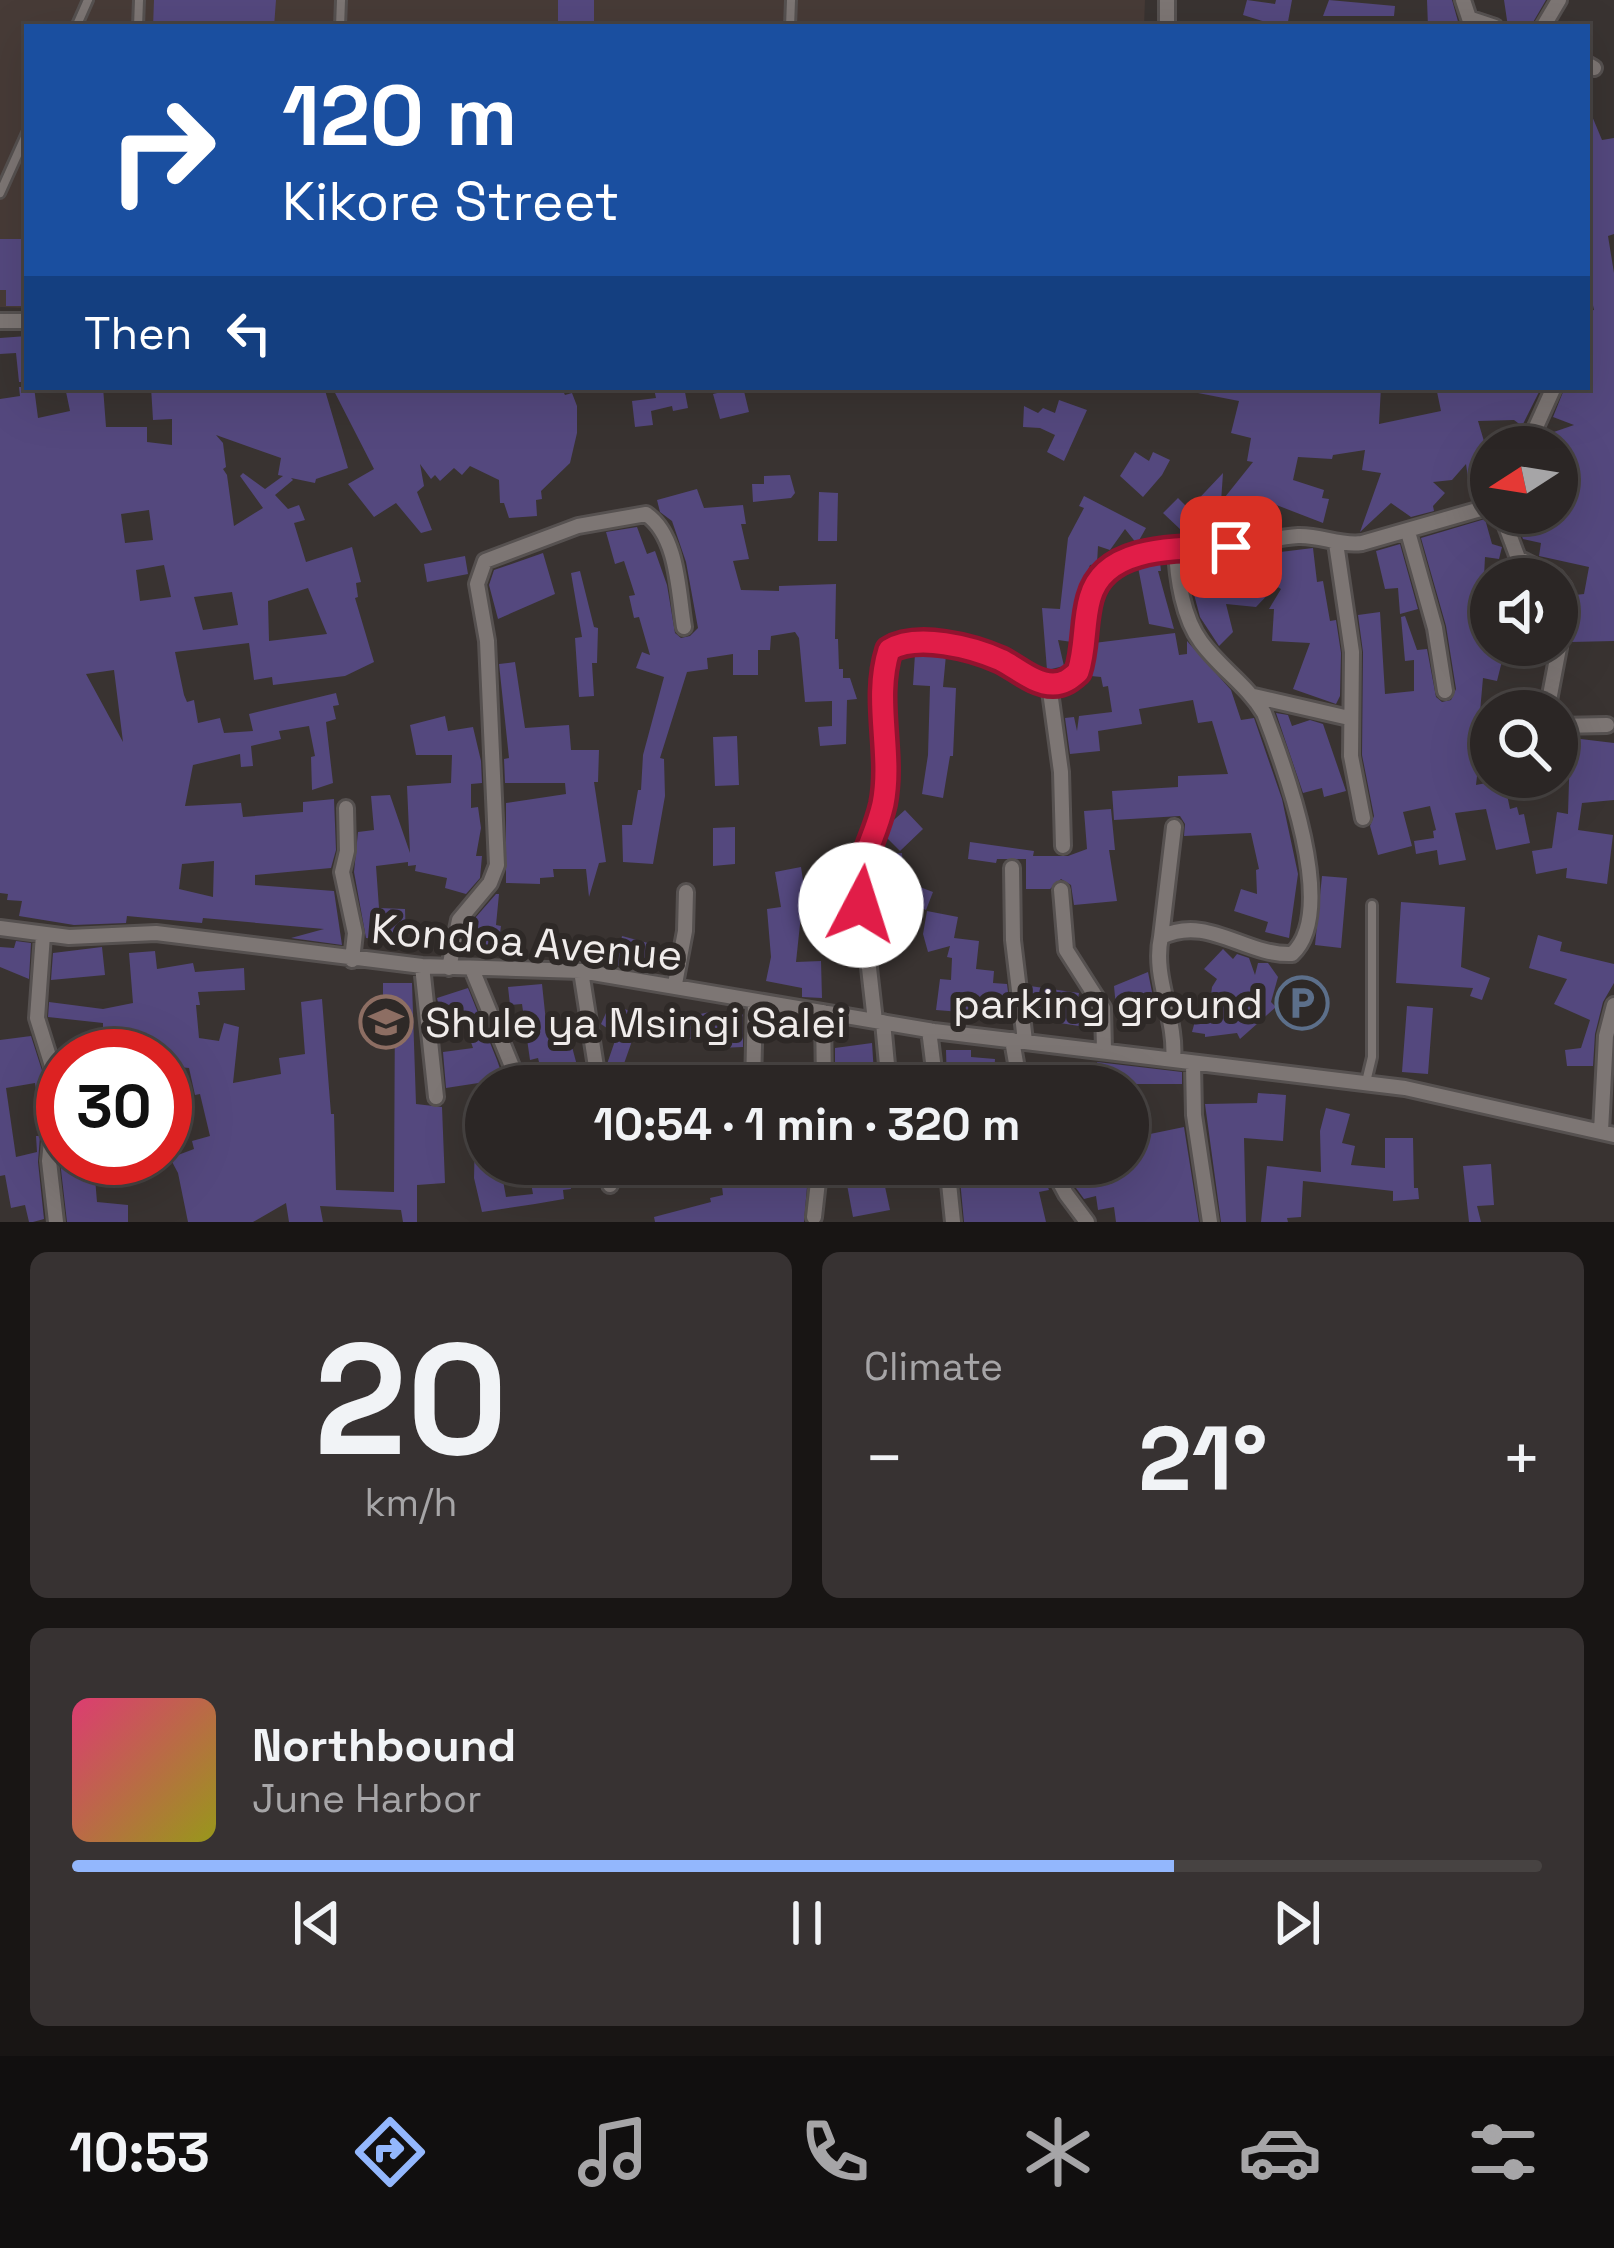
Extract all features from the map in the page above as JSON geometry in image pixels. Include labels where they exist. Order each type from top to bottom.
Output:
[{"type":"street","points":[[1463,0],[1471,23]]},
{"type":"street","points":[[1536,426],[1553,390]]},
{"type":"street","points":[[886,1065],[860,879],[862,858],[884,797],[883,695],[889,650],[908,644],[954,647],[984,654],[1049,684],[1061,683],[1078,672],[1090,596],[1105,571],[1130,558],[1300,536],[1363,543],[1470,513]]},
{"type":"street","points":[[449,968],[459,920],[490,883],[497,866],[487,641],[477,584],[484,561],[578,526],[646,514],[661,527],[672,558],[684,627]]},
{"type":"street","points":[[1408,532],[1435,628],[1445,691]]},
{"type":"street","points":[[1509,534],[1518,558],[1564,586],[1550,690]]},
{"type":"street","points":[[1336,543],[1352,652],[1348,718],[1363,818]]},
{"type":"street","points":[[1161,937],[1198,928],[1286,955],[1297,951],[1305,937],[1310,900],[1308,862],[1273,737],[1254,696],[1196,636],[1180,584],[1176,549]]},
{"type":"street","points":[[1049,684],[1061,772],[1064,846]]},
{"type":"street","points":[[1254,696],[1348,718]]},
{"type":"street","points":[[1578,726],[1607,725]]},
{"type":"street","points":[[346,808],[347,851],[342,872],[356,933],[352,960]]},
{"type":"street","points":[[1173,1060],[1175,1039],[1158,960],[1174,827]]},
{"type":"street","points":[[1012,868],[1020,1065]]},
{"type":"street","points":[[1061,890],[1066,950],[1103,1009],[1104,1050]]},
{"type":"street","points":[[675,985],[686,892]]},
{"type":"street","name":"Kondoa Avenue","points":[[0,928],[43,935],[156,933],[422,967],[581,971],[929,1030],[1439,1095],[1608,1133]]},
{"type":"street","points":[[43,935],[37,1018],[57,1082],[50,1161],[56,1222]]},
{"type":"street","points":[[422,967],[436,1097]]},
{"type":"street","points":[[472,969],[511,1065]]},
{"type":"street","points":[[581,971],[595,1065]]},
{"type":"street","points":[[753,1065],[755,1001]]},
{"type":"street","points":[[1608,1133],[1606,1036],[1614,1005]]},
{"type":"street","points":[[824,1012],[824,1065]]},
{"type":"street","points":[[929,1030],[933,1065]]},
{"type":"street","points":[[1193,1063],[1194,1115],[1210,1222]]},
{"type":"street","points":[[814,1217],[818,1185]]},
{"type":"street","points":[[948,1185],[952,1222]]},
{"type":"street","points":[[1061,1185],[1088,1222]]},
{"type":"lane","points":[[0,193],[24,140]]},
{"type":"lane","points":[[1366,1084],[1372,1057],[1372,904]]},
{"type":"shaded area","points":[[0,0],[1145,0],[1144,24],[24,24],[24,308],[0,307]]},
{"type":"building","points":[[154,0],[276,0],[274,24],[153,24]]},
{"type":"building","points":[[558,0],[594,0],[594,24],[558,24]]},
{"type":"building","points":[[1247,0],[1275,4],[1276,0],[1292,0],[1288,24],[1243,15]]},
{"type":"building","points":[[1329,0],[1395,6],[1394,16],[1323,16]]},
{"type":"building","points":[[1427,0],[1452,0],[1459,24],[1428,24]]},
{"type":"building","points":[[1504,0],[1546,0],[1532,24],[1508,24]]},
{"type":"building","points":[[1590,111],[1602,140],[1614,138],[1614,234],[1608,236],[1614,273],[1614,641],[1578,642],[1578,595],[1584,594],[1589,567],[1578,565],[1578,558],[1539,556],[1541,543],[1523,539],[1521,534],[1578,534],[1578,426],[1553,417],[1564,390],[1590,390],[1590,311],[1594,310],[1590,291]]},
{"type":"building","points":[[0,239],[24,239],[24,306],[6,306],[6,290],[0,290]]},
{"type":"building","points":[[24,336],[24,382],[19,382],[16,353],[0,354],[0,338]]},
{"type":"building","points":[[19,387],[34,390],[38,418],[70,411],[66,390],[103,390],[106,427],[147,427],[147,442],[172,445],[172,419],[153,420],[151,390],[325,390],[348,468],[315,483],[291,478],[275,495],[288,509],[299,505],[305,520],[294,523],[306,562],[352,547],[361,582],[356,583],[355,598],[374,662],[345,676],[273,685],[272,677],[254,680],[249,643],[175,652],[184,695],[187,702],[194,700],[198,723],[220,718],[224,733],[253,731],[249,714],[336,693],[336,719],[326,722],[333,783],[312,790],[311,757],[315,756],[309,726],[279,731],[281,739],[251,746],[253,766],[241,767],[240,754],[193,765],[185,806],[241,803],[243,817],[303,812],[303,802],[334,799],[336,850],[331,868],[255,875],[255,885],[334,891],[342,945],[291,938],[324,929],[203,918],[202,923],[127,916],[126,923],[74,925],[19,916],[22,901],[7,900],[8,894],[0,893],[0,399],[20,396]],"holes":[[[216,435],[281,458],[278,475],[283,476],[265,489],[243,473],[240,476],[263,508],[234,526],[223,443]],[[149,510],[153,540],[125,543],[121,514]],[[164,565],[171,597],[140,601],[136,570]],[[308,588],[327,634],[269,641],[268,601]],[[232,592],[238,625],[203,630],[194,597]],[[114,670],[123,742],[86,674]],[[214,861],[213,897],[179,889],[182,864]]]},
{"type":"building","points":[[334,390],[562,390],[565,395],[572,393],[577,406],[570,463],[541,491],[537,516],[509,518],[500,503],[499,480],[470,466],[462,475],[454,468],[440,481],[435,475],[431,479],[420,464],[424,486],[417,492],[432,530],[421,533],[396,503],[374,517],[348,484],[374,469]]},
{"type":"building","points":[[654,390],[685,390],[688,408],[651,411],[653,425],[635,427],[632,401],[656,398]]},
{"type":"building","points":[[744,390],[749,412],[720,419],[713,394]]},
{"type":"building","points":[[1198,390],[1381,390],[1379,424],[1441,411],[1437,390],[1540,390],[1522,426],[1514,420],[1478,421],[1479,426],[1470,426],[1470,478],[1466,464],[1452,480],[1433,482],[1445,493],[1434,511],[1411,517],[1391,503],[1360,532],[1381,473],[1362,470],[1365,450],[1332,459],[1298,457],[1293,480],[1324,490],[1322,498],[1329,499],[1323,523],[1266,501],[1243,527],[1220,510],[1219,524],[1205,509],[1181,530],[1163,513],[1178,498],[1189,509],[1223,473],[1221,502],[1253,462],[1247,461],[1251,438],[1231,433],[1239,401]]},
{"type":"building","points":[[1059,400],[1087,410],[1064,461],[1047,452],[1055,435],[1023,427],[1024,406],[1038,413],[1043,408],[1055,413]]},
{"type":"building","points":[[1135,452],[1149,461],[1153,452],[1170,460],[1143,497],[1120,476]]},
{"type":"building","points":[[790,475],[795,493],[791,498],[753,502],[752,484],[764,484],[764,476]]},
{"type":"building","points":[[697,489],[704,508],[743,505],[746,524],[741,524],[749,559],[733,561],[741,590],[836,584],[839,669],[843,669],[843,678],[850,678],[857,699],[847,700],[846,744],[820,746],[818,727],[832,726],[832,701],[805,702],[795,632],[771,636],[770,650],[758,650],[758,675],[733,675],[733,654],[707,658],[708,669],[687,672],[660,758],[664,759],[665,796],[653,864],[623,862],[622,825],[632,825],[643,755],[664,677],[636,668],[642,652],[650,655],[639,617],[634,618],[629,596],[635,595],[624,561],[615,564],[606,532],[637,527],[647,554],[655,551],[667,585],[675,633],[681,638],[690,636],[698,628],[686,562],[672,521],[660,512],[657,500]]},
{"type":"building","points":[[819,492],[838,493],[837,541],[818,541]]},
{"type":"building","points":[[1084,496],[1146,528],[1137,544],[1125,529],[1110,550],[1098,546],[1097,564],[1090,565],[1077,599],[1072,642],[1058,640],[1064,666],[1047,670],[1042,608],[1060,609],[1068,538],[1084,508],[1079,506]]},
{"type":"building","points":[[1470,523],[1470,534],[1489,534],[1492,544],[1502,547],[1499,558],[1470,558],[1470,666],[1501,666],[1497,681],[1483,678],[1482,690],[1470,690],[1470,798],[1508,798],[1510,809],[1517,807],[1519,815],[1524,814],[1530,843],[1496,850],[1486,809],[1455,813],[1466,860],[1439,865],[1437,850],[1416,854],[1414,841],[1434,838],[1430,806],[1403,812],[1412,846],[1378,855],[1362,755],[1363,652],[1358,615],[1380,612],[1385,694],[1414,691],[1414,660],[1405,661],[1401,617],[1405,616],[1417,650],[1427,649],[1436,697],[1442,702],[1451,700],[1456,689],[1446,626],[1421,538]]},
{"type":"building","points":[[1400,544],[1418,609],[1400,614],[1398,588],[1385,589],[1376,551]]},
{"type":"building","points":[[1313,548],[1317,582],[1323,581],[1341,653],[1336,704],[1293,689],[1310,643],[1272,641],[1274,609],[1269,609],[1281,589],[1276,586],[1256,607],[1226,604],[1233,632],[1219,646],[1200,617],[1191,583],[1188,560],[1232,557],[1234,585],[1267,579],[1264,554]]},
{"type":"building","points":[[543,553],[555,594],[498,619],[489,585],[494,570]]},
{"type":"building","points":[[465,556],[468,574],[427,582],[424,564]]},
{"type":"building","points":[[1160,562],[1158,571],[1174,629],[1149,624],[1138,567]]},
{"type":"building","points":[[580,571],[598,628],[597,663],[592,663],[594,696],[579,697],[575,638],[582,637],[571,573]]},
{"type":"building","points":[[1096,618],[1094,643],[1175,633],[1179,655],[1187,654],[1187,641],[1231,690],[1241,720],[1254,718],[1282,799],[1298,874],[1289,938],[1265,932],[1268,922],[1234,911],[1241,889],[1257,894],[1259,869],[1251,833],[1184,836],[1180,816],[1114,820],[1112,791],[1178,787],[1178,776],[1228,774],[1212,721],[1198,723],[1193,700],[1139,709],[1142,724],[1098,731],[1100,751],[1070,754],[1065,718],[1074,717],[1077,731],[1079,716],[1112,712],[1108,686],[1103,687],[1101,677],[1091,676]]},
{"type":"building","points":[[915,654],[946,655],[943,687],[956,688],[953,756],[943,798],[922,794],[930,686],[913,685]]},
{"type":"building","points":[[515,662],[525,728],[569,725],[571,750],[599,750],[598,782],[594,782],[606,862],[599,863],[589,897],[586,869],[553,869],[554,877],[540,878],[540,884],[506,883],[506,803],[566,794],[565,783],[505,783],[504,759],[509,758],[499,664]]},
{"type":"building","points":[[1276,713],[1288,715],[1292,726],[1310,720],[1323,724],[1346,791],[1324,797],[1322,788],[1303,793]]},
{"type":"building","points":[[445,716],[448,731],[473,727],[481,761],[482,783],[471,784],[471,808],[478,807],[481,828],[476,856],[482,856],[480,878],[466,894],[445,888],[447,878],[415,871],[416,865],[408,866],[408,862],[376,866],[379,908],[405,909],[406,941],[366,938],[354,872],[358,832],[374,830],[371,796],[390,795],[410,853],[407,786],[451,783],[452,755],[416,755],[410,725]]},
{"type":"building","points":[[737,736],[739,785],[715,786],[713,737]]},
{"type":"building","points":[[1578,739],[1614,743],[1614,800],[1582,803],[1578,830],[1613,835],[1607,884],[1566,878],[1567,868],[1536,874],[1532,851],[1552,848],[1557,812],[1568,814],[1568,798],[1578,798]]},
{"type":"building","points":[[1111,809],[1115,850],[1109,850],[1117,901],[1074,905],[1071,885],[1061,879],[1050,889],[1026,889],[1026,859],[997,859],[996,863],[968,859],[970,842],[1034,851],[1033,856],[1068,856],[1087,849],[1084,811]]},
{"type":"building","points":[[905,810],[923,829],[900,851],[884,835],[886,827]]},
{"type":"building","points":[[735,827],[735,864],[713,866],[713,828]]},
{"type":"building","points":[[902,853],[904,881],[933,892],[926,910],[904,901],[873,904],[872,876],[887,875],[885,854]]},
{"type":"building","points":[[801,867],[804,887],[796,962],[821,961],[822,998],[802,997],[802,988],[766,981],[771,957],[767,909],[781,907],[775,872]]},
{"type":"building","points":[[1322,876],[1347,878],[1341,948],[1315,945]]},
{"type":"building","points":[[496,894],[496,925],[501,926],[498,947],[471,946],[469,925]]},
{"type":"building","points":[[1401,902],[1465,907],[1461,967],[1490,978],[1482,1000],[1470,996],[1473,988],[1396,983]]},
{"type":"building","points":[[927,911],[958,917],[954,938],[979,941],[976,969],[994,971],[993,983],[1007,984],[1011,1016],[936,1010],[940,979],[951,980],[952,958],[947,957],[950,946],[928,952],[923,934]]},
{"type":"building","points":[[1538,935],[1562,942],[1560,951],[1614,964],[1614,983],[1603,1002],[1595,1034],[1593,1066],[1567,1066],[1565,1050],[1581,1048],[1590,1020],[1554,1004],[1567,979],[1529,968]]},
{"type":"building","points":[[622,936],[670,949],[667,967],[641,964],[640,970],[616,965]]},
{"type":"building","points":[[16,941],[31,943],[29,979],[0,967],[0,947],[14,948]]},
{"type":"building","points":[[102,947],[105,975],[51,980],[53,953]]},
{"type":"building","points":[[1223,949],[1233,959],[1237,954],[1249,958],[1255,975],[1258,963],[1268,963],[1278,977],[1271,1002],[1276,1007],[1240,1039],[1237,1033],[1205,1037],[1192,1032],[1197,1014],[1208,1018],[1217,979],[1204,969]]},
{"type":"building","points":[[155,951],[157,969],[193,963],[195,972],[244,968],[245,990],[198,992],[200,1005],[196,1005],[199,1038],[219,1041],[224,1023],[239,1027],[233,1083],[281,1074],[279,1058],[305,1054],[301,1002],[322,999],[336,1190],[394,1192],[395,1001],[383,1001],[383,983],[412,983],[416,1104],[442,1107],[445,1183],[417,1185],[417,1222],[403,1222],[401,1210],[320,1206],[323,1222],[289,1222],[286,1203],[253,1222],[188,1222],[180,1185],[192,1185],[192,1141],[210,1136],[200,1094],[195,1095],[192,1082],[192,1029],[103,1029],[103,1023],[48,1017],[49,1002],[103,1009],[133,1003],[129,953]]},
{"type":"building","points":[[1148,972],[1153,997],[1116,1007],[1114,986]]},
{"type":"building","points":[[542,984],[546,1022],[556,1019],[563,1045],[571,1043],[577,1065],[540,1065],[538,1058],[530,1060],[522,1004],[510,1005],[508,987]]},
{"type":"building","points":[[1030,986],[1079,993],[1076,1009],[1092,1014],[1092,1028],[1034,1019]]},
{"type":"building","points":[[468,988],[499,1065],[465,1065],[465,1085],[446,1088],[443,1052],[473,1048],[460,1009],[441,1015],[437,998]]},
{"type":"building","points":[[611,1002],[629,1011],[619,1033],[633,1038],[624,1065],[607,1065],[617,1035],[601,1024]]},
{"type":"building","points":[[1407,1006],[1433,1008],[1428,1074],[1402,1072]]},
{"type":"building","points":[[710,1012],[711,1016],[743,1014],[743,1047],[720,1048],[719,1033],[675,1042],[670,1020]]},
{"type":"building","points":[[31,1036],[36,1052],[36,1089],[35,1083],[6,1088],[16,1157],[36,1152],[36,1185],[40,1185],[44,1219],[29,1222],[25,1205],[11,1208],[5,1175],[0,1176],[0,1040]]},
{"type":"building","points":[[872,1043],[873,1065],[835,1065],[835,1048]]},
{"type":"building","points":[[946,1050],[971,1050],[971,1057],[995,1059],[995,1065],[946,1065]]},
{"type":"building","points":[[1149,1068],[1182,1072],[1182,1084],[1149,1084]]},
{"type":"building","points":[[1258,1093],[1286,1095],[1283,1141],[1244,1138],[1246,1222],[1221,1222],[1205,1104],[1257,1103]]},
{"type":"building","points":[[1326,1108],[1350,1114],[1342,1143],[1355,1146],[1351,1165],[1385,1168],[1385,1138],[1413,1138],[1414,1188],[1418,1188],[1419,1199],[1393,1201],[1393,1191],[1303,1181],[1301,1217],[1261,1222],[1267,1166],[1321,1172],[1320,1131]]},
{"type":"building","points":[[1184,1127],[1199,1222],[1116,1222],[1114,1207],[1098,1210],[1096,1196],[1084,1199],[1076,1188],[1149,1185],[1149,1131]]},
{"type":"building","points":[[1491,1164],[1494,1205],[1477,1206],[1481,1222],[1469,1222],[1463,1166]]},
{"type":"building","points":[[63,1185],[96,1185],[97,1202],[128,1205],[128,1222],[67,1222]]},
{"type":"building","points":[[476,1185],[504,1185],[506,1197],[533,1194],[531,1185],[570,1185],[571,1189],[563,1190],[564,1199],[482,1212]]},
{"type":"building","points":[[807,1185],[804,1222],[655,1222],[654,1217],[711,1202],[710,1198],[723,1195],[722,1187]]},
{"type":"building","points":[[847,1185],[885,1185],[890,1210],[853,1217]]},
{"type":"building","points":[[961,1185],[1047,1185],[1049,1190],[1039,1192],[1046,1222],[964,1222]]},
{"type":"place","name":"parking ground","points":[[1302,1003]]},
{"type":"place","name":"Shule ya Msingi Salei","points":[[386,1022]]},
{"type":"route","points":[[861,905],[862,858],[884,797],[883,695],[889,650],[899,644],[954,647],[1001,660],[1041,682],[1061,683],[1081,665],[1090,596],[1105,571],[1123,560],[1183,548],[1231,547]]}]
